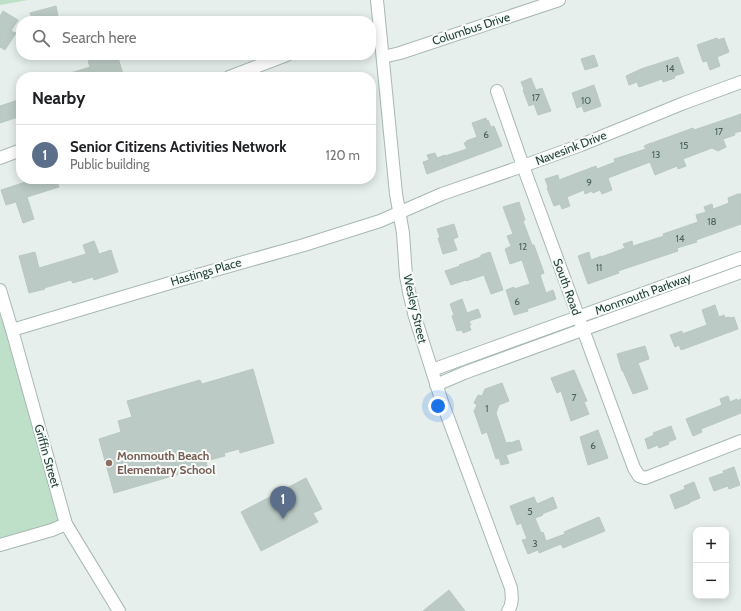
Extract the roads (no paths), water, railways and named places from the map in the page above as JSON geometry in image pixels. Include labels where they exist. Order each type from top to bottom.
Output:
[{"type":"street","name":"Wesley Street","points":[[376,16],[377,0]]},
{"type":"street","name":"Columbus Drive","points":[[382,57],[400,53],[559,0]]},
{"type":"street","name":"Wesley Street","points":[[376,28],[382,57],[396,194],[409,292],[415,317],[436,385],[511,588],[512,597],[510,607]]},
{"type":"street","points":[[242,72],[274,60]]},
{"type":"street","name":"Navesink Drive","points":[[399,212],[442,194],[581,145],[684,102],[741,82]]},
{"type":"street","name":"South Road","points":[[497,91],[634,468],[639,476],[645,478],[741,441]]},
{"type":"street","points":[[0,158],[16,152]]},
{"type":"street","name":"Hastings Place","points":[[12,330],[380,221],[399,212]]},
{"type":"street","name":"Monmouth Parkway","points":[[432,370],[579,318],[741,258]]},
{"type":"street","name":"Monmouth Parkway","points":[[436,385],[464,373],[741,272]]},
{"type":"street","points":[[683,279],[688,291]]},
{"type":"street","name":"Griffin Street","points":[[0,290],[66,524],[119,611]]},
{"type":"street","points":[[0,545],[52,530],[66,524]]},
{"type":"place","name":"Monmouth Beach Elementary School","points":[[109,463]]},
{"type":"place","name":"Senior Citizens Activities Network","points":[[283,519]]}]
